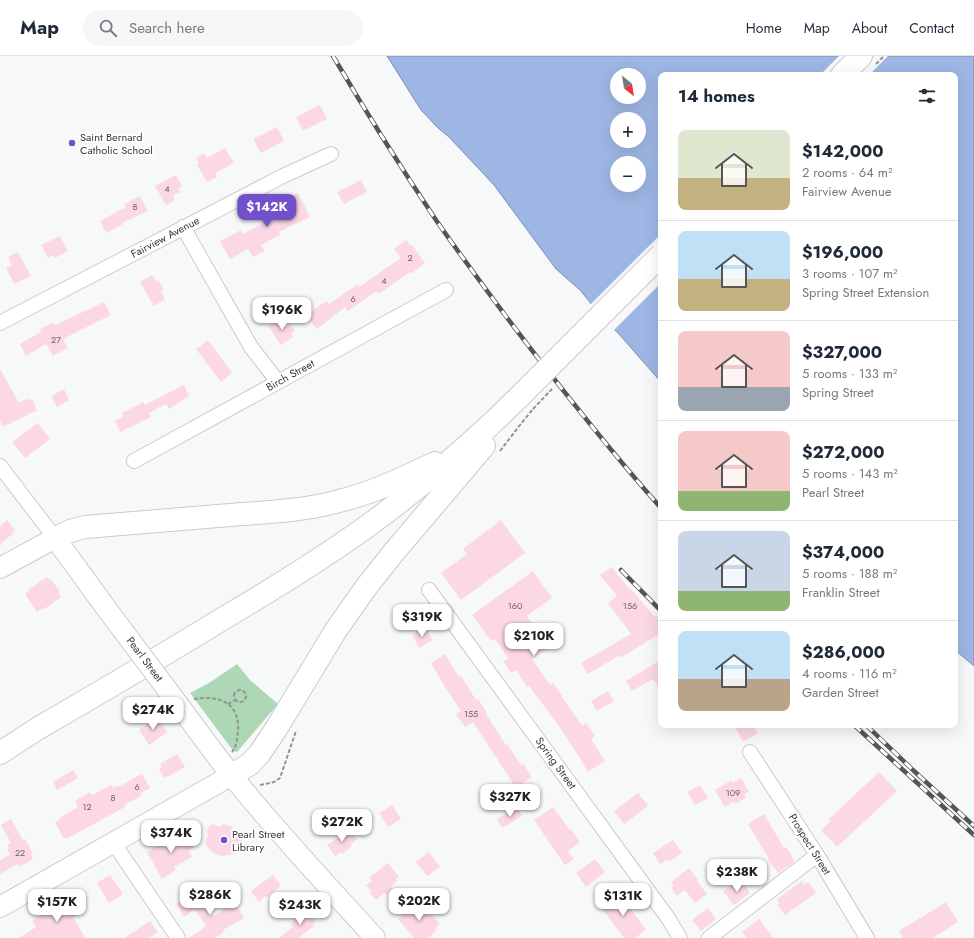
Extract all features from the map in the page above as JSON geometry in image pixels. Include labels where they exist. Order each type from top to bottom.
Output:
[{"type":"main road","points":[[845,72],[861,56]]},
{"type":"main road","points":[[232,775],[250,764],[260,753],[336,630],[380,568],[495,433],[503,421],[522,403],[658,258]]},
{"type":"main road","points":[[0,753],[37,729],[304,570],[399,503],[522,403]]},
{"type":"main road","points":[[55,538],[70,531],[85,528],[281,511],[322,505],[375,490],[458,454]]},
{"type":"main road","points":[[0,743],[37,729]]},
{"type":"street","name":"Fairview Avenue","points":[[0,322],[283,176],[331,154]]},
{"type":"street","points":[[183,227],[251,347],[278,382]]},
{"type":"street","name":"Birch Street","points":[[134,461],[446,290]]},
{"type":"street","name":"Pearl Street","points":[[0,466],[232,775],[273,824],[375,938]]},
{"type":"street","points":[[0,568],[55,538]]},
{"type":"street","name":"Spring Street","points":[[430,590],[668,918],[680,938]]},
{"type":"street","name":"Prospect Street","points":[[750,752],[817,855],[867,938]]},
{"type":"street","points":[[0,907],[232,775]]},
{"type":"street","points":[[113,842],[178,938]]},
{"type":"street","points":[[709,938],[817,855]]},
{"type":"path","points":[[497,455],[520,425],[522,403]]},
{"type":"path","points":[[228,704],[235,700],[239,702],[243,701],[246,696],[245,692],[240,689],[236,691],[233,695],[235,700]]},
{"type":"path","points":[[192,699],[217,698],[228,704],[236,716],[238,726],[236,746],[232,752]]},
{"type":"path","points":[[259,786],[274,782],[280,778],[297,726]]},
{"type":"green space","points":[[237,664],[250,680],[278,704],[237,752],[231,748],[190,693],[209,683]]},
{"type":"water","points":[[387,56],[974,56],[974,666],[958,653],[958,72],[658,72],[658,379],[618,333],[605,321],[580,290],[556,269],[494,185],[449,137],[421,110]]},
{"type":"pier","points":[[839,56],[888,56],[872,72],[823,72]]},
{"type":"pier","points":[[658,237],[658,286],[613,331],[590,305]]},
{"type":"building","points":[[320,105],[327,119],[303,131],[296,117]]},
{"type":"building","points":[[277,127],[284,141],[261,153],[253,139]]},
{"type":"building","points":[[225,148],[234,163],[215,173],[217,177],[207,182],[197,165],[199,164],[196,158],[204,153],[207,158]]},
{"type":"building","points":[[176,175],[182,186],[178,189],[180,192],[173,195],[175,200],[166,205],[155,186]]},
{"type":"building","points":[[361,180],[367,192],[344,204],[337,192]]},
{"type":"building","points":[[298,193],[310,217],[279,232],[280,235],[261,245],[265,251],[253,257],[248,249],[230,259],[220,241],[241,230],[243,234],[263,223],[261,219],[277,212],[274,205]]},
{"type":"building","points":[[140,196],[148,211],[122,223],[123,224],[106,233],[100,221],[126,207],[124,204]]},
{"type":"building","points":[[60,236],[68,251],[55,258],[54,255],[48,258],[41,245]]},
{"type":"building","points":[[406,240],[410,245],[412,245],[425,263],[380,293],[375,292],[348,311],[345,307],[317,329],[306,316],[326,301],[329,304],[358,284],[359,287],[401,258],[394,249]]},
{"type":"building","points":[[18,252],[31,276],[14,284],[6,268],[12,265],[8,257]]},
{"type":"building","points":[[152,275],[156,281],[158,280],[164,290],[161,291],[165,299],[154,306],[140,282]]},
{"type":"building","points":[[104,302],[111,315],[63,339],[68,348],[53,356],[46,344],[26,356],[20,344],[41,332],[40,329],[54,322],[55,325]]},
{"type":"building","points":[[280,318],[285,327],[290,324],[295,331],[291,334],[293,337],[281,345],[268,326]]},
{"type":"building","points":[[208,340],[232,373],[221,382],[196,349]]},
{"type":"building","points":[[0,369],[19,403],[28,398],[29,400],[32,399],[37,410],[3,427],[0,421]]},
{"type":"building","points":[[184,385],[189,396],[169,409],[166,404],[149,413],[151,417],[120,432],[115,421],[123,417],[122,413],[143,402],[145,405]]},
{"type":"building","points":[[64,389],[69,400],[57,407],[51,396]]},
{"type":"building","points":[[38,423],[50,439],[25,458],[12,442]]},
{"type":"building","points":[[7,520],[15,530],[12,532],[14,533],[0,544],[0,526]]},
{"type":"building","points":[[501,520],[525,553],[461,600],[441,573],[467,554],[463,549]]},
{"type":"building","points":[[612,567],[629,589],[630,588],[655,617],[658,616],[658,635],[622,657],[620,655],[588,674],[581,663],[631,634],[608,603],[617,596],[600,575]]},
{"type":"building","points":[[533,571],[552,598],[527,616],[549,648],[532,659],[550,685],[553,683],[582,726],[586,723],[595,736],[591,739],[605,761],[588,772],[559,726],[529,686],[527,687],[516,670],[511,673],[503,661],[508,658],[495,639],[491,641],[472,615]]},
{"type":"building","points":[[47,577],[50,580],[51,579],[60,592],[61,597],[43,610],[42,608],[37,612],[25,594],[29,591],[28,590]]},
{"type":"building","points":[[425,627],[433,640],[419,648],[412,635]]},
{"type":"building","points":[[445,654],[459,677],[461,676],[476,700],[478,699],[506,745],[507,744],[521,765],[523,764],[532,777],[516,788],[473,722],[465,727],[456,714],[461,711],[431,663]]},
{"type":"building","points":[[658,662],[658,687],[653,679],[632,691],[626,681]]},
{"type":"building","points":[[608,691],[614,701],[597,711],[591,701]]},
{"type":"building","points":[[157,717],[167,732],[149,745],[139,730]]},
{"type":"building","points":[[736,728],[755,728],[758,733],[743,742]]},
{"type":"building","points":[[177,754],[185,767],[164,778],[159,769],[162,767],[160,764]]},
{"type":"building","points":[[73,770],[78,778],[57,790],[53,782]]},
{"type":"building","points":[[879,772],[897,791],[837,847],[821,830],[831,821],[829,819]]},
{"type":"building","points":[[142,774],[150,788],[140,794],[141,796],[124,805],[125,807],[66,839],[65,837],[63,838],[55,822],[78,807],[75,801],[90,792],[92,795],[111,785],[113,788],[118,787]]},
{"type":"building","points":[[741,778],[749,792],[744,794],[746,798],[735,804],[734,801],[725,807],[715,790],[732,780],[733,783]]},
{"type":"building","points":[[700,785],[708,798],[695,805],[687,792]]},
{"type":"building","points":[[638,793],[648,806],[624,824],[614,811]]},
{"type":"building","points":[[392,805],[401,819],[388,827],[379,813]]},
{"type":"building","points":[[517,807],[522,816],[502,828],[497,819]]},
{"type":"building","points":[[553,807],[580,842],[568,851],[574,859],[565,865],[534,820]]},
{"type":"building","points":[[764,814],[784,848],[786,847],[795,861],[778,873],[768,860],[769,859],[748,824]]},
{"type":"building","points":[[11,819],[23,840],[25,839],[33,854],[31,855],[33,859],[19,867],[18,864],[0,874],[0,860],[10,855],[7,845],[11,843],[1,825]]},
{"type":"building","name":"Pearl Street Library","points":[[212,824],[221,827],[222,824],[233,827],[232,830],[240,833],[242,838],[236,853],[222,856],[211,851],[205,843],[208,835],[208,828]]},
{"type":"building","points":[[349,830],[357,839],[351,844],[352,846],[342,854],[341,852],[335,856],[327,845]]},
{"type":"building","points":[[185,831],[194,848],[188,851],[192,857],[174,867],[176,870],[162,879],[147,852]]},
{"type":"building","points":[[673,840],[682,853],[668,862],[667,860],[660,864],[653,853]]},
{"type":"building","points":[[429,852],[440,867],[427,876],[416,862]]},
{"type":"building","points":[[595,859],[605,872],[586,887],[576,873]]},
{"type":"building","points":[[388,863],[399,877],[391,886],[393,889],[386,895],[384,893],[376,900],[369,892],[371,891],[366,885],[372,881],[369,878]]},
{"type":"building","points":[[689,868],[707,894],[695,903],[685,890],[677,896],[671,888],[674,886],[671,882]]},
{"type":"building","points":[[110,875],[123,894],[109,903],[97,883]]},
{"type":"building","points":[[273,875],[281,885],[279,886],[280,887],[266,898],[265,896],[259,902],[251,891]]},
{"type":"building","points":[[802,881],[804,885],[808,882],[816,893],[785,915],[777,905],[779,903],[777,899]]},
{"type":"building","points":[[736,882],[738,885],[742,882],[750,893],[734,905],[723,891]]},
{"type":"building","points":[[196,891],[213,916],[235,903],[244,918],[223,930],[224,932],[215,938],[189,938],[206,926],[196,911],[195,912],[194,910],[184,917],[176,904]]},
{"type":"building","points":[[619,892],[646,930],[635,938],[624,938],[599,905]]},
{"type":"building","points":[[67,897],[77,915],[73,917],[85,938],[19,938],[36,927],[32,921],[54,907],[53,905]]},
{"type":"building","points":[[419,901],[440,924],[435,928],[437,930],[428,938],[414,938],[398,919]]},
{"type":"building","points":[[946,902],[958,922],[933,938],[903,938],[899,931]]},
{"type":"building","points":[[708,908],[716,919],[701,931],[692,920]]},
{"type":"building","points":[[306,909],[316,922],[313,924],[314,926],[298,938],[279,938],[293,927],[291,925],[292,922]]},
{"type":"building","points":[[759,919],[773,938],[747,938],[742,932]]},
{"type":"building","points":[[150,921],[158,932],[149,938],[124,938]]},
{"type":"railway","points":[[333,56],[396,159],[461,256],[562,389],[620,461],[658,505]]},
{"type":"railway","points":[[621,570],[658,608]]},
{"type":"railway","points":[[857,728],[974,835]]},
{"type":"railway","points":[[869,728],[974,826]]},
{"type":"place","name":"Saint Bernard Catholic School","points":[[72,143]]},
{"type":"place","name":"Pearl Street Library","points":[[224,840]]}]
